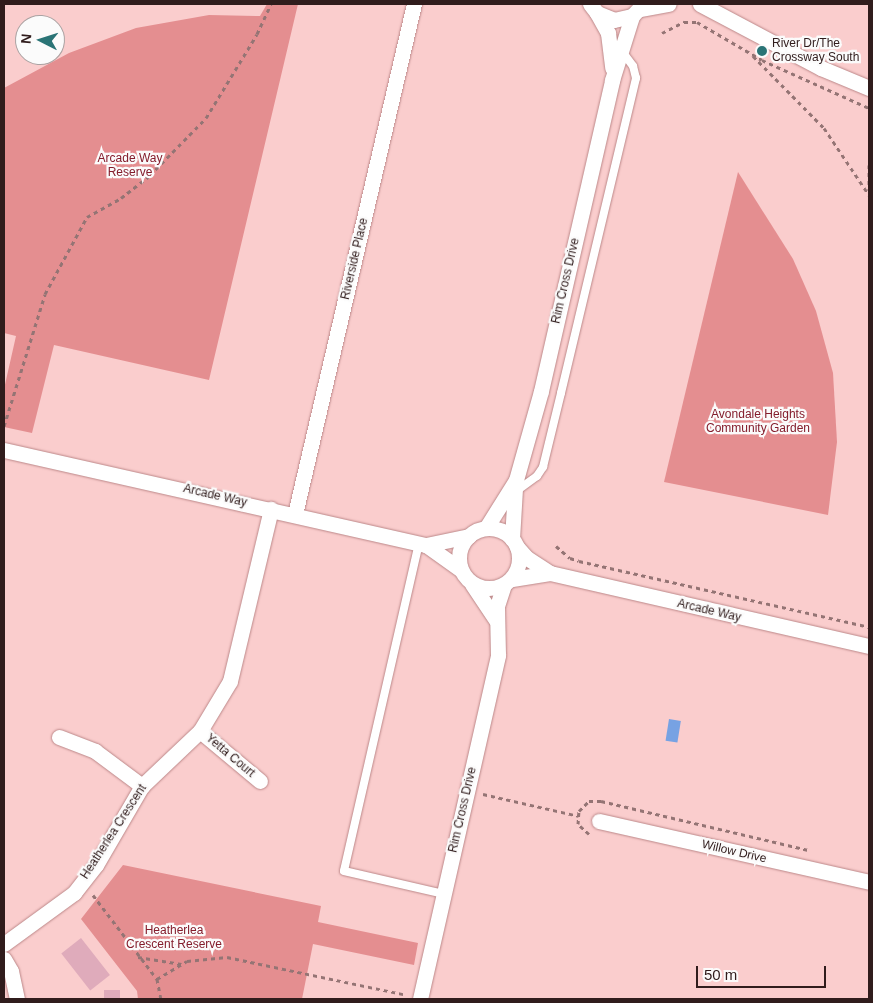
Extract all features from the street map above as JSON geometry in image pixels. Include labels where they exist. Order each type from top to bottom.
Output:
[{"type":"street","name":"Riverside Place","points":[[295,514],[414,4]]},
{"type":"street","points":[[594,9],[614,20],[638,9],[669,4]]},
{"type":"street","points":[[700,4],[813,64],[869,88]]},
{"type":"street","name":"Rim Cross Drive","points":[[594,9],[608,32],[612,80]]},
{"type":"street","name":"Rim Cross Drive","points":[[515,543],[516,486],[541,391],[612,80],[621,50],[638,9]]},
{"type":"street","name":"Arcade Way","points":[[4,450],[422,544],[462,570]]},
{"type":"street","name":"Rim Cross Drive","points":[[486,528],[516,486]]},
{"type":"street","name":"Heatherlea Crescent","points":[[4,944],[74,893],[96,865],[142,786],[200,731],[230,681],[271,509]]},
{"type":"street","points":[[472,584],[488,589],[508,582],[519,564],[515,543],[505,532],[486,528],[468,536],[460,552],[462,570],[496,620]]},
{"type":"street","name":"Arcade Way","points":[[422,544],[468,536]]},
{"type":"street","name":"Arcade Way","points":[[515,543],[528,558],[550,573],[869,646]]},
{"type":"street","name":"Arcade Way","points":[[508,582],[550,573]]},
{"type":"street","name":"Rim Cross Drive","points":[[420,999],[498,655],[496,620],[498,600],[508,582]]},
{"type":"street","name":"Yetta Court","points":[[200,731],[260,782]]},
{"type":"street","points":[[59,737],[95,751],[142,786]]},
{"type":"street","name":"Willow Drive","points":[[599,821],[869,882]]},
{"type":"street","points":[[4,959],[12,971],[17,999]]},
{"type":"lane","points":[[516,486],[537,476],[543,467],[561,393],[636,78],[621,50]]},
{"type":"lane","points":[[422,544],[344,871],[444,894]]},
{"type":"path","points":[[4,426],[45,294],[87,216],[121,198],[150,175],[206,118],[257,34],[271,4]]},
{"type":"path","points":[[662,33],[684,22],[697,22],[750,52],[869,108]]},
{"type":"path","points":[[750,52],[824,128],[869,195]]},
{"type":"path","points":[[869,165],[869,190]]},
{"type":"path","points":[[556,546],[570,558],[580,561],[862,626],[869,626]]},
{"type":"path","points":[[467,791],[599,821]]},
{"type":"path","points":[[578,816],[584,804],[601,801],[813,851]]},
{"type":"path","points":[[74,893],[94,895],[138,957],[158,979],[161,999]]},
{"type":"path","points":[[138,957],[182,964],[227,957],[403,994]]},
{"type":"path","points":[[158,979],[182,964]]},
{"type":"green space","name":"Arcade Way Reserve","points":[[267,4],[298,4],[209,380],[54,345],[32,433],[4,427],[4,389],[16,336],[4,333],[4,88],[47,65],[65,65],[65,55],[69,53],[136,28],[209,15],[260,16]]},
{"type":"green space","name":"Avondale Heights Community Garden","points":[[738,172],[793,259],[816,311],[833,373],[837,442],[828,515],[664,482]]},
{"type":"green space","name":"Heatherlea Crescent Reserve","points":[[123,865],[321,906],[318,922],[418,943],[414,965],[313,944],[302,999],[138,999],[137,991],[81,919]]},
{"type":"water","points":[[669,719],[681,721],[677,743],[666,741]]},
{"type":"building","points":[[81,938],[110,975],[90,990],[61,953]]},
{"type":"building","points":[[104,990],[120,990],[120,999],[104,999]]},
{"type":"place","name":"River Dr/The Crossway South","points":[[762,51]]}]
